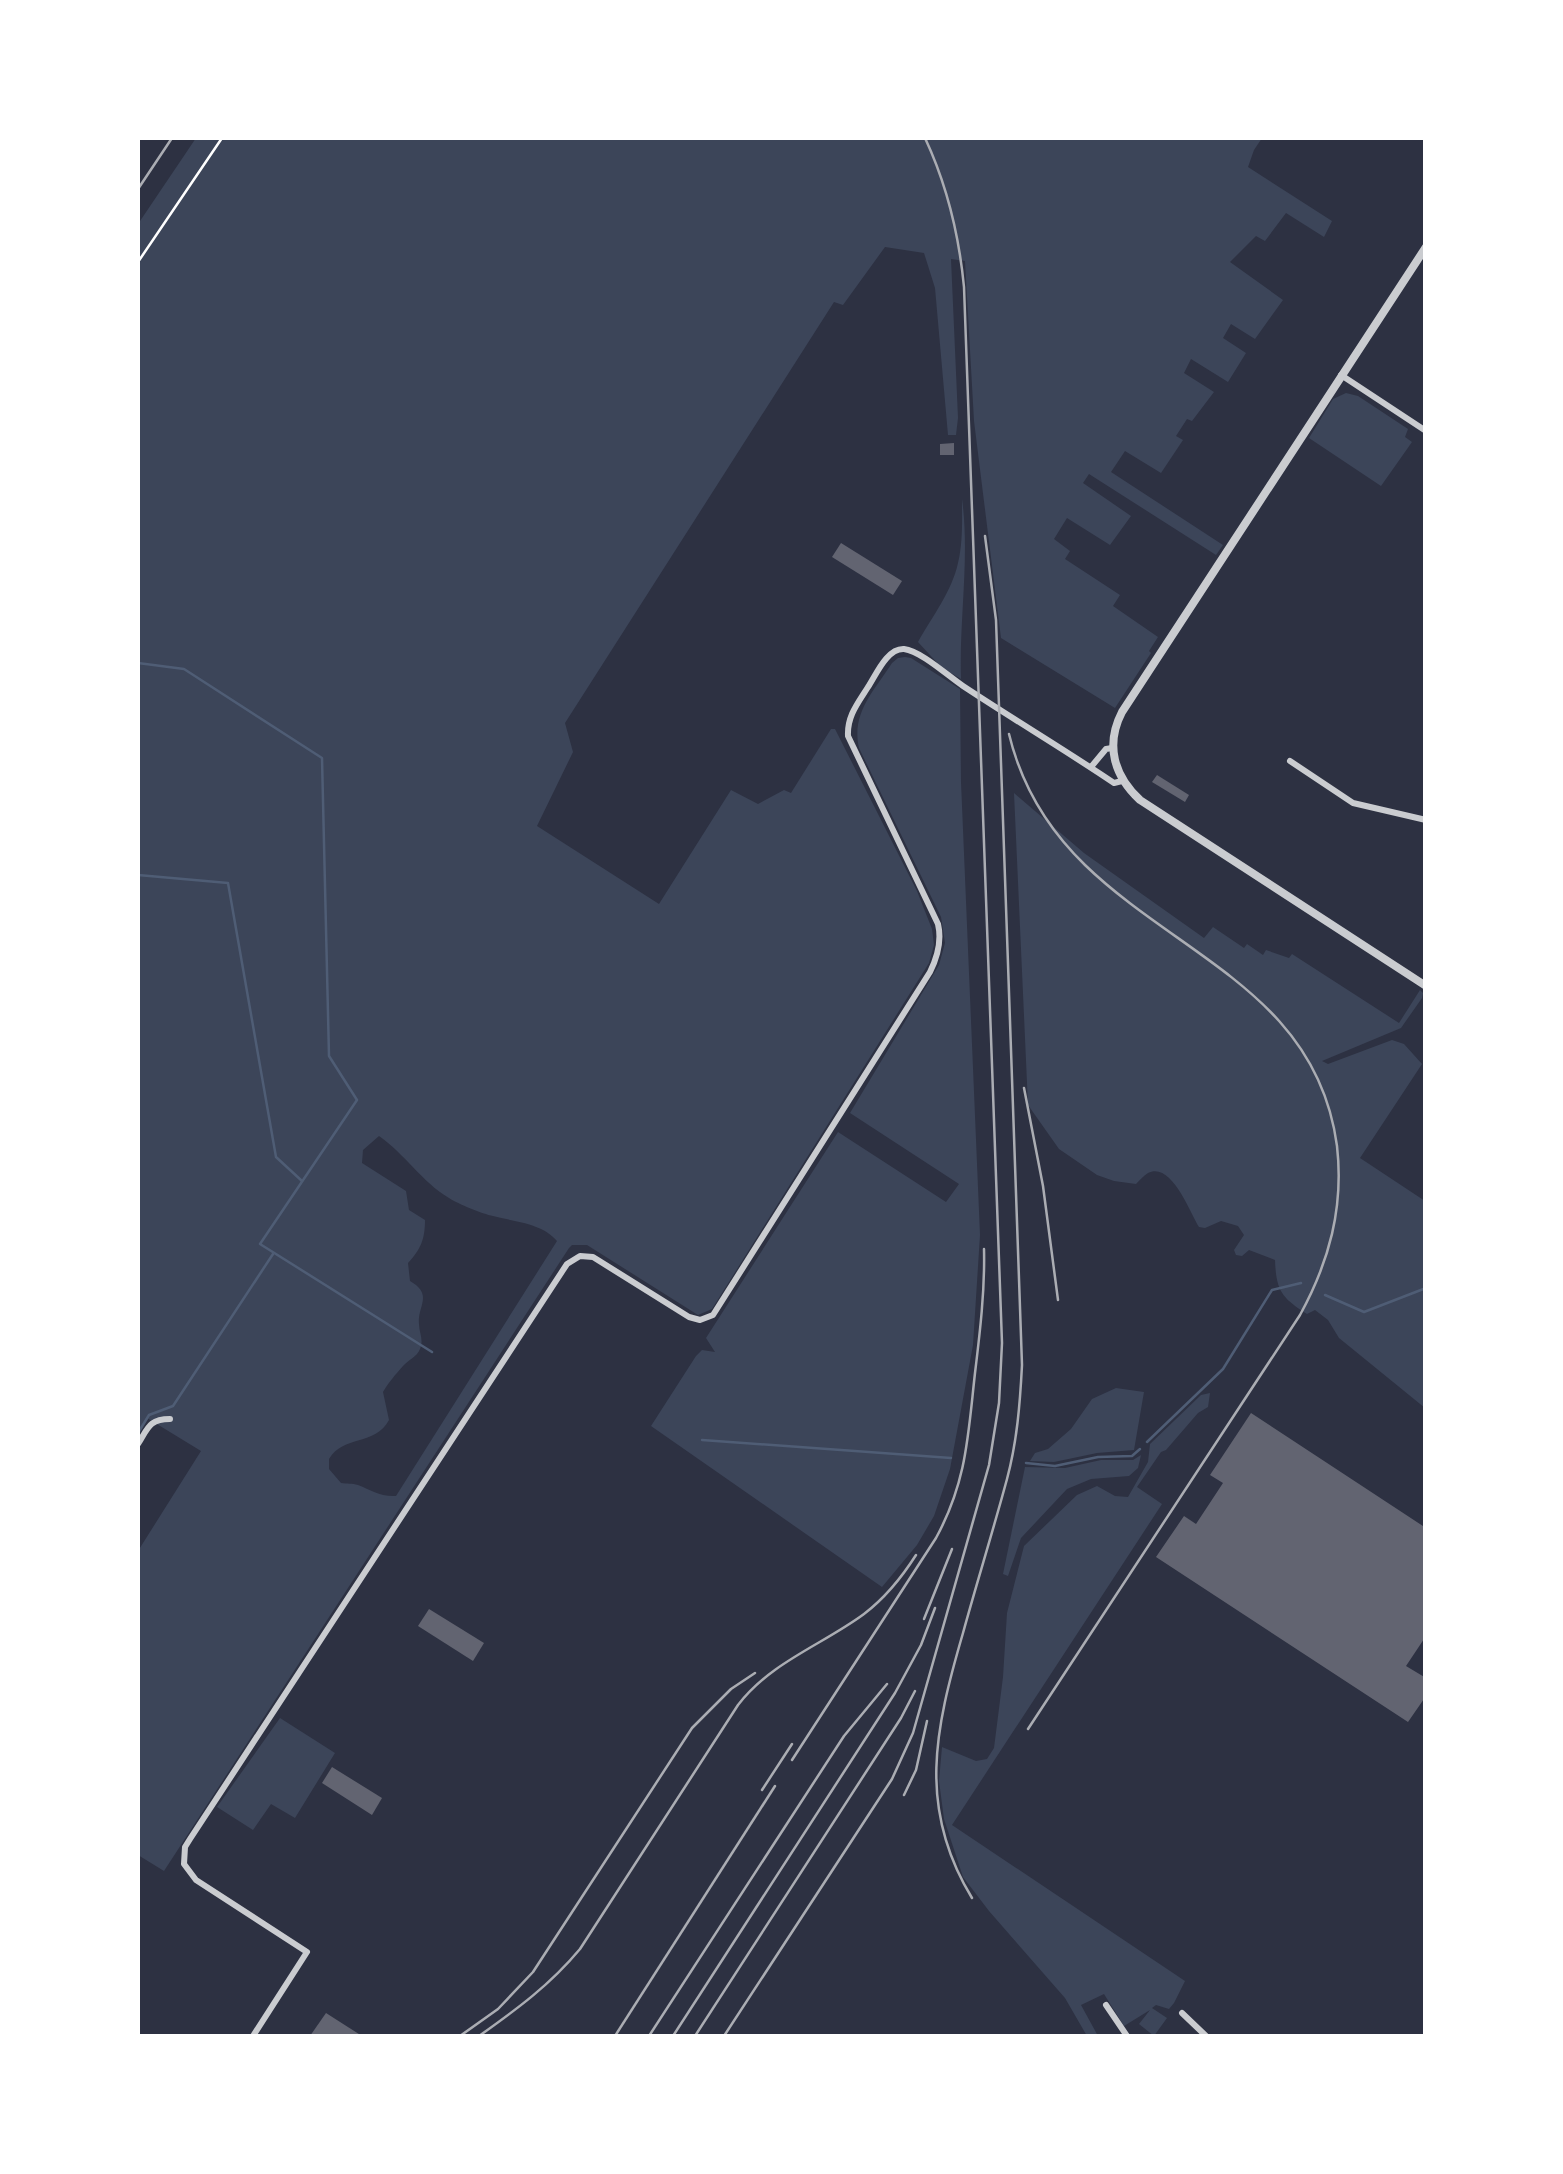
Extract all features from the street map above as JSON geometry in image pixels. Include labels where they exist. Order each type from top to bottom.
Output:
[{"type":"street","points":[[1426,247],[1122,712],[1113,731],[1112,748],[1122,781],[1140,800],[1426,986]]},
{"type":"street","points":[[1342,375],[1426,431]]},
{"type":"street","points":[[253,2036],[306,1952],[196,1880],[184,1864],[190,1839],[567,1264],[580,1256],[593,1257],[689,1317],[700,1320],[713,1315],[930,972],[938,950],[938,924],[851,745],[848,725],[887,658],[896,650],[916,653],[1114,783],[1122,781]]},
{"type":"street","points":[[1091,767],[1106,749],[1112,748]]},
{"type":"street","points":[[1290,760],[1353,803],[1426,820]]},
{"type":"street","points":[[138,1444],[151,1423],[157,1419],[170,1420]]},
{"type":"street","points":[[1106,2005],[1127,2036]]},
{"type":"street","points":[[1182,2013],[1206,2036]]},
{"type":"path","points":[[138,262],[222,138]]},
{"type":"shaded area","points":[[196,138],[1262,138],[1248,167],[1332,221],[1324,237],[1286,213],[1265,241],[1256,236],[1230,262],[1283,300],[1255,339],[1231,324],[1223,338],[1246,353],[1228,382],[1191,359],[1184,373],[1214,392],[1192,421],[1187,419],[1176,436],[1183,440],[1161,473],[1125,451],[1111,472],[1223,545],[1216,555],[1089,474],[1083,483],[1131,516],[1110,545],[1067,518],[1054,539],[1070,551],[1065,559],[1120,595],[1113,606],[1158,637],[1115,708],[1001,638],[974,421],[965,261],[951,259],[956,435],[948,435],[935,288],[924,253],[885,247],[843,305],[834,302],[565,723],[573,752],[537,826],[659,904],[731,790],[758,804],[784,790],[791,793],[831,729],[835,729],[917,891],[932,929],[934,945],[929,963],[712,1309],[698,1315],[587,1245],[569,1248],[164,1871],[138,1855],[138,1551],[201,1451],[147,1418],[138,1432],[138,224]],"holes":[[[379,1136],[430,1184],[453,1200],[483,1213],[536,1227],[557,1241],[396,1496],[341,1483],[329,1469],[329,1459],[342,1446],[376,1434],[389,1420],[383,1392],[421,1345],[419,1318],[423,1296],[410,1281],[408,1263],[421,1243],[425,1220],[409,1210],[406,1191],[362,1163],[363,1150]]]},
{"type":"shaded area","points":[[1346,393],[1358,396],[1408,429],[1405,437],[1412,442],[1381,486],[1309,438],[1333,399]]},
{"type":"shaded area","points":[[962,499],[965,543],[961,679],[941,667],[918,642],[955,573],[961,547]]},
{"type":"shaded area","points":[[905,657],[960,689],[980,1235],[973,1345],[950,1469],[934,1516],[917,1545],[882,1587],[651,1426],[696,1356],[702,1350],[715,1352],[706,1338],[838,1132],[946,1202],[959,1184],[850,1113],[939,965],[945,943],[941,917],[859,748],[857,735],[866,703],[892,663]]},
{"type":"shaded area","points":[[1014,793],[1084,853],[1204,938],[1213,927],[1244,948],[1247,944],[1263,955],[1266,950],[1289,958],[1292,954],[1399,1023],[1420,990],[1423,993],[1401,1028],[1322,1061],[1328,1064],[1392,1040],[1404,1044],[1422,1064],[1360,1158],[1425,1201],[1425,1408],[1339,1338],[1328,1320],[1315,1310],[1307,1314],[1286,1298],[1279,1286],[1275,1260],[1249,1250],[1242,1256],[1236,1255],[1234,1250],[1244,1235],[1238,1226],[1221,1221],[1199,1227],[1172,1181],[1156,1171],[1136,1184],[1097,1175],[1059,1149],[1028,1105]]},
{"type":"shaded area","points":[[1116,1388],[1144,1392],[1134,1450],[1054,1462],[1030,1461],[1035,1453],[1048,1449],[1071,1429],[1092,1399]]},
{"type":"shaded area","points":[[1210,1393],[1208,1407],[1161,1452],[1137,1487],[1162,1504],[952,1825],[1185,1981],[1169,2009],[1156,2005],[1152,2008],[1167,2018],[1154,2036],[1139,2024],[1150,2010],[1124,2026],[1104,1994],[1081,2005],[1098,2036],[1087,2036],[1065,1998],[963,1877],[944,1819],[939,1781],[942,1747],[976,1761],[987,1759],[994,1748],[1007,1613],[1024,1546],[1077,1495],[1097,1486],[1115,1496],[1128,1497],[1148,1462],[1150,1444],[1201,1395]]},
{"type":"shaded area","points":[[1141,1455],[1138,1468],[1129,1476],[1091,1479],[1067,1489],[1021,1538],[1008,1576],[1003,1574],[1025,1467],[1065,1468],[1101,1460],[1133,1460]]},
{"type":"shaded area","points":[[280,1718],[335,1753],[295,1818],[271,1804],[253,1830],[217,1807]]},
{"type":"building","points":[[954,443],[954,455],[940,455],[940,444]]},
{"type":"building","points":[[841,543],[902,581],[893,595],[832,557]]},
{"type":"building","points":[[1157,775],[1189,795],[1185,802],[1152,782]]},
{"type":"building","points":[[1251,1413],[1426,1528],[1426,1636],[1406,1666],[1426,1678],[1426,1696],[1408,1722],[1156,1557],[1184,1516],[1196,1524],[1223,1483],[1210,1475]]},
{"type":"building","points":[[429,1609],[484,1643],[473,1661],[418,1626]]},
{"type":"building","points":[[332,1767],[382,1798],[372,1815],[322,1783]]},
{"type":"building","points":[[326,2013],[362,2036],[310,2036]]},
{"type":"waterway","points":[[138,663],[184,669],[322,758],[329,1056],[357,1100],[260,1244],[432,1352]]},
{"type":"waterway","points":[[138,875],[228,883],[276,1157],[302,1181]]},
{"type":"waterway","points":[[138,1433],[149,1415],[173,1406],[273,1254]]},
{"type":"waterway","points":[[1147,1442],[1223,1369],[1272,1290],[1301,1283]]},
{"type":"waterway","points":[[1325,1295],[1364,1312],[1426,1288]]},
{"type":"waterway","points":[[702,1440],[951,1458]]},
{"type":"waterway","points":[[1026,1463],[1055,1466],[1098,1457],[1132,1456],[1140,1449]]},
{"type":"railway","points":[[138,189],[172,138]]},
{"type":"railway","points":[[724,2036],[892,1779],[913,1733],[989,1465],[999,1403],[1002,1343],[964,287],[951,211],[925,138]]},
{"type":"railway","points":[[972,1898],[943,1832],[936,1768],[939,1735],[953,1668],[1010,1465],[1022,1365],[996,620],[985,536]]},
{"type":"railway","points":[[1009,734],[1029,788],[1072,851],[1122,897],[1239,983],[1274,1015],[1303,1051],[1324,1094],[1339,1169],[1332,1234],[1300,1315],[1028,1729]]},
{"type":"railway","points":[[1024,1088],[1043,1186],[1058,1300]]},
{"type":"railway","points":[[792,1760],[936,1538],[954,1497],[970,1417],[982,1311],[984,1249]]},
{"type":"railway","points":[[924,1619],[952,1549]]},
{"type":"railway","points":[[479,2036],[545,1985],[580,1949],[751,1690],[781,1665],[872,1608],[916,1555]]},
{"type":"railway","points":[[673,2036],[895,1693],[921,1645],[935,1608]]},
{"type":"railway","points":[[460,2036],[498,2009],[533,1972],[692,1728],[731,1689],[755,1673]]},
{"type":"railway","points":[[649,2036],[844,1736],[887,1684]]},
{"type":"railway","points":[[695,2036],[915,1691]]},
{"type":"railway","points":[[904,1795],[916,1770],[927,1721]]},
{"type":"railway","points":[[762,1790],[792,1744]]},
{"type":"railway","points":[[615,2036],[775,1786]]}]
